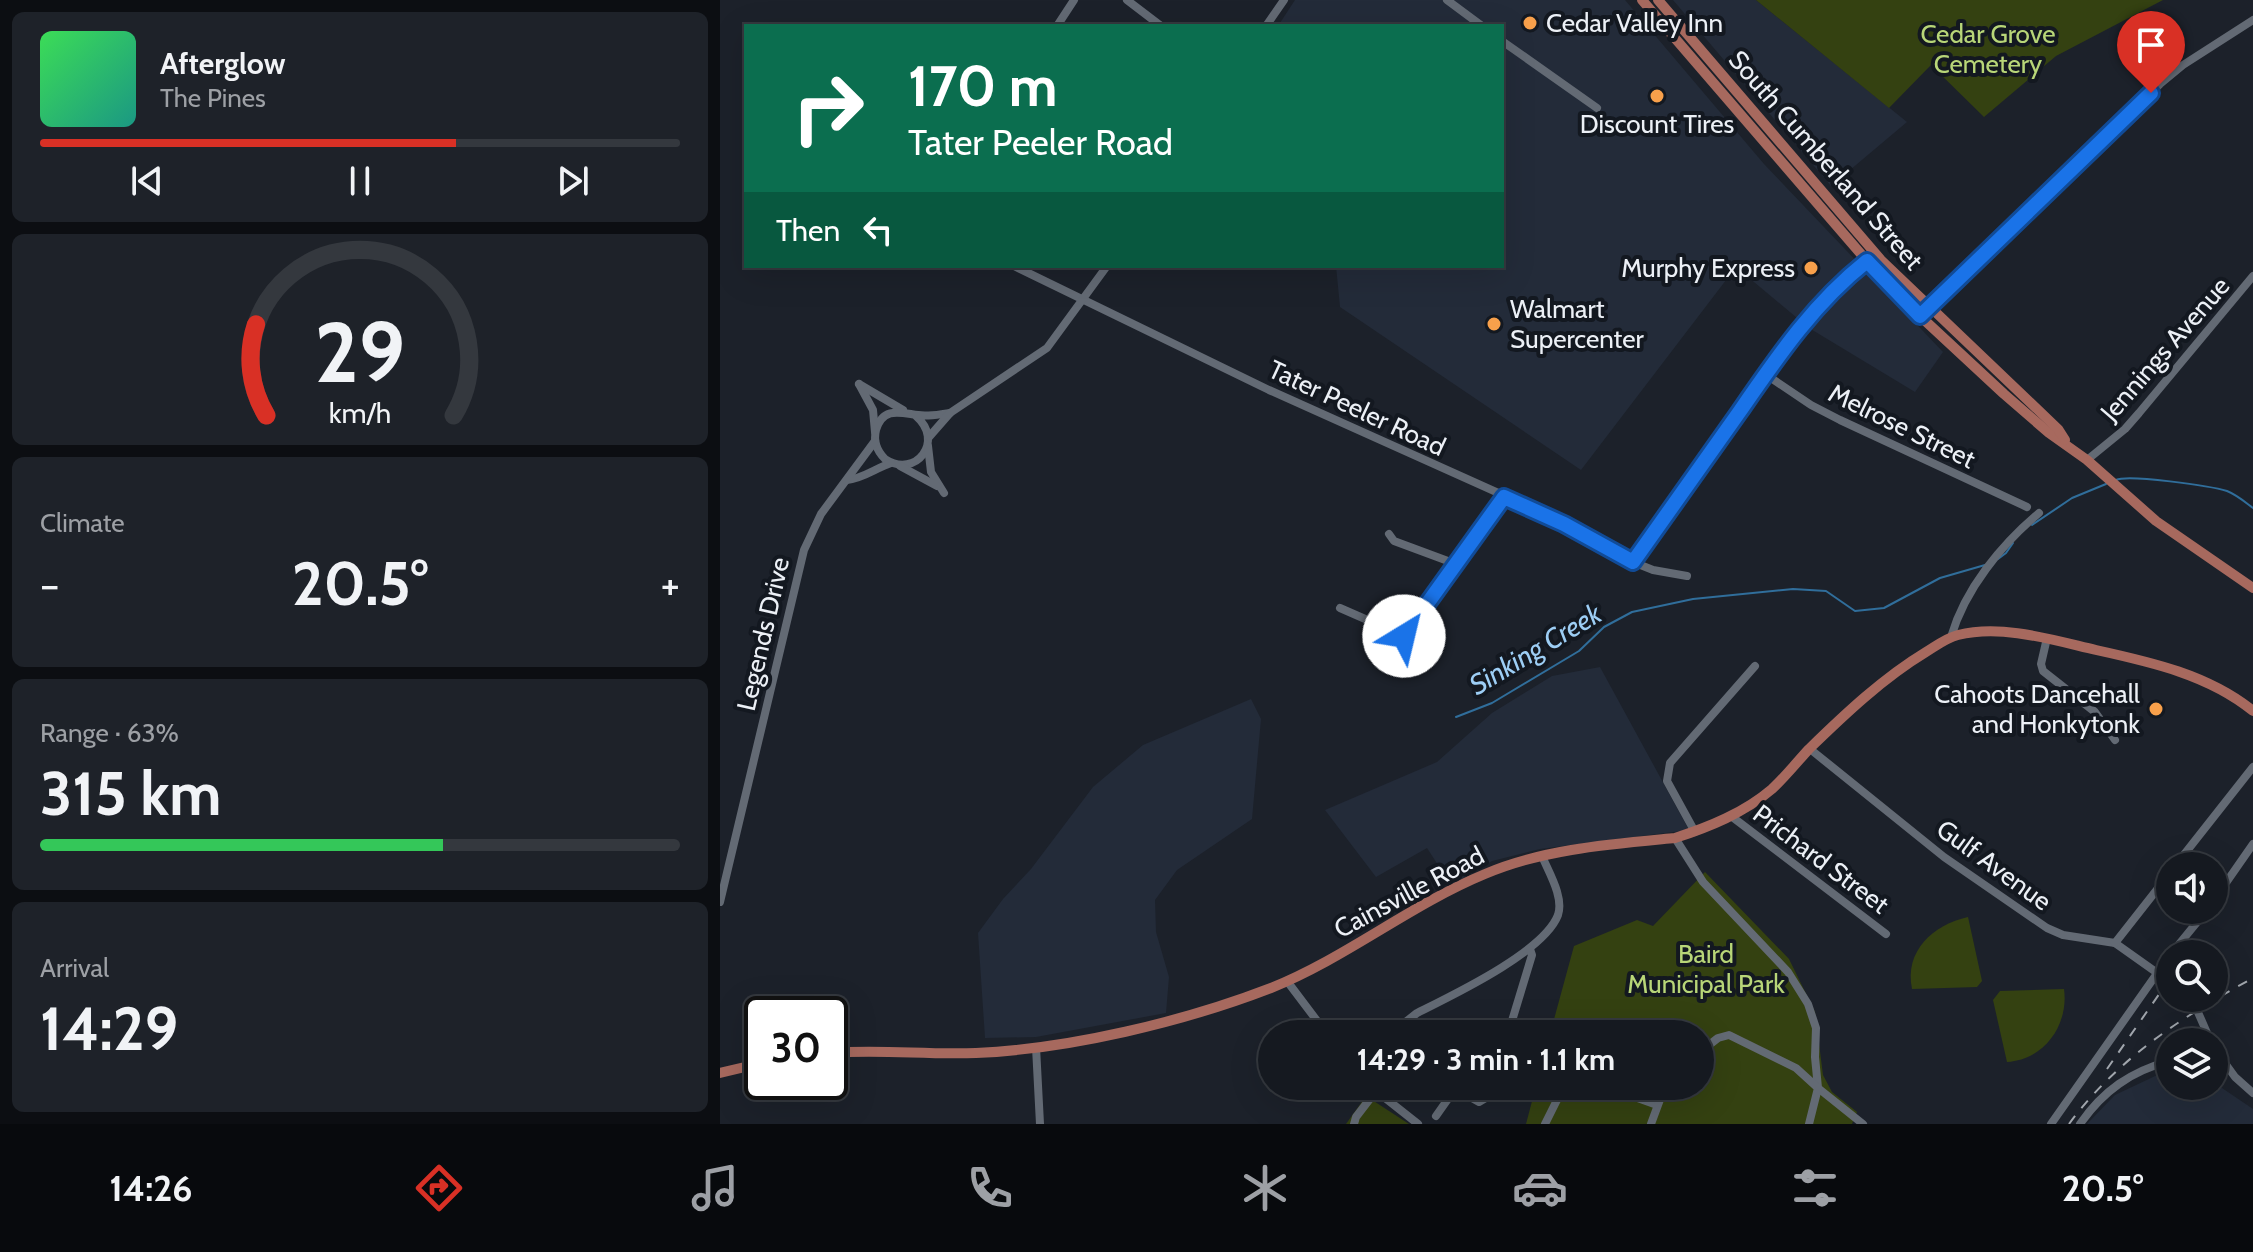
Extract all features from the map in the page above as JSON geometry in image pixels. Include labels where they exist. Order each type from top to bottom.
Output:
[{"type":"main road","name":"South Cumberland Street","points":[[1642,0],[1867,261],[1920,316],[2049,433],[2069,445],[2140,508],[2184,543],[2253,588]]},
{"type":"main road","name":"South Cumberland Street","points":[[1658,0],[1849,224],[1929,308],[2058,429],[2069,445]]},
{"type":"main road","name":"Cainsville Road","points":[[848,1052],[972,1053],[1036,1047],[1106,1035],[1178,1017],[1287,981],[1341,954],[1458,886],[1507,865],[1542,856],[1675,838],[1695,832],[1731,816],[1771,789],[1810,749],[1905,665],[1951,637],[1981,632],[2047,638],[2190,676],[2218,687],[2253,711]]},
{"type":"main road","points":[[720,1073],[744,1067]]},
{"type":"street","points":[[1058,24],[1074,0]]},
{"type":"street","points":[[1127,0],[1158,24]]},
{"type":"street","points":[[1267,24],[1284,0]]},
{"type":"street","points":[[1447,0],[1479,24]]},
{"type":"street","points":[[1920,316],[2160,84],[2183,65],[2253,20]]},
{"type":"street","points":[[1504,42],[1597,108]]},
{"type":"street","points":[[1633,562],[1765,374],[1819,304],[1867,261]]},
{"type":"street","name":"Tater Peeler Road","points":[[1020,268],[1269,390],[1564,524],[1633,562],[1653,570],[1687,576]]},
{"type":"street","points":[[847,480],[857,479],[873,469],[917,461],[952,412],[1047,348],[1106,268]]},
{"type":"street","name":"Jennings Avenue","points":[[2092,464],[2105,446],[2139,413],[2253,276]]},
{"type":"street","name":"Melrose Street","points":[[1765,374],[1834,416],[2027,507]]},
{"type":"street","points":[[859,384],[916,416],[923,421],[930,468],[942,490],[880,454],[873,410],[859,384]]},
{"type":"street","name":"Legends Drive","points":[[720,902],[804,550],[821,514],[847,480],[884,418],[906,411]]},
{"type":"street","points":[[916,416],[952,412]]},
{"type":"street","points":[[1340,608],[1404,636],[1504,497]]},
{"type":"street","points":[[1951,637],[1957,616],[1976,585],[2017,532],[2039,513]]},
{"type":"street","points":[[1389,534],[1394,541],[1456,564]]},
{"type":"street","points":[[2047,638],[2041,664],[2043,671],[2095,712],[2115,740]]},
{"type":"street","points":[[1695,832],[1667,781],[1670,763],[1755,666]]},
{"type":"street","name":"Gulf Avenue","points":[[1810,749],[1944,857],[2047,928],[2063,935],[2115,943],[2156,972]]},
{"type":"street","points":[[2186,852],[2253,767]]},
{"type":"street","name":"Prichard Street","points":[[1731,816],[1886,934]]},
{"type":"street","points":[[1675,838],[1703,882],[1788,972],[1808,1004],[1816,1028],[1818,1088],[1809,1124]]},
{"type":"street","points":[[2228,880],[2253,844]]},
{"type":"street","points":[[1408,1020],[1530,949],[1558,913],[1559,897],[1542,856]]},
{"type":"street","points":[[2115,943],[2156,891]]},
{"type":"street","points":[[2182,940],[2195,924]]},
{"type":"street","points":[[1512,1020],[1532,955],[1530,949]]},
{"type":"street","points":[[2051,1124],[2156,972]]},
{"type":"street","points":[[1287,981],[1316,1020]]},
{"type":"street","points":[[1714,1041],[1729,1035],[1796,1068],[1863,1124]]},
{"type":"street","points":[[1036,1047],[1040,1124]]},
{"type":"street","points":[[2080,1124],[2118,1083],[2156,1065]]},
{"type":"street","points":[[2228,1067],[2253,1093]]},
{"type":"street","points":[[1354,1124],[1366,1100]]},
{"type":"street","points":[[1387,1100],[1418,1124]]},
{"type":"street","points":[[1436,1116],[1445,1100]]},
{"type":"street","points":[[1545,1124],[1557,1100]]},
{"type":"street","points":[[1643,1100],[1657,1105]]},
{"type":"street","points":[[1651,1124],[1659,1100]]},
{"type":"shaded area","points":[[1295,0],[1625,0],[1764,164],[1943,352],[1915,392],[1809,328],[1736,267],[1581,470],[1340,307],[1336,268],[1504,268],[1504,24],[1279,24]]},
{"type":"shaded area","points":[[1673,0],[1756,0],[1907,122],[1831,186]]},
{"type":"shaded area","points":[[1600,667],[1689,830],[1540,849],[1492,861],[1451,885],[1427,848],[1376,877],[1325,810],[1437,762],[1492,713],[1552,676]]},
{"type":"shaded area","points":[[1251,699],[1261,719],[1252,819],[1177,870],[1155,900],[1156,932],[1169,977],[1166,1013],[1036,1037],[985,1038],[978,933],[1003,899],[1031,869],[1093,787],[1143,745]]},
{"type":"shaded area","points":[[2156,1076],[2156,1100],[2228,1100],[2228,1092],[2253,1109],[2253,1124],[2087,1124],[2115,1095]]},
{"type":"green space","name":"Cedar Grove Cemetery","points":[[1756,0],[2163,0],[2056,56],[1984,117],[1931,65],[1889,108]]},
{"type":"green space","name":"Baird Municipal Park","points":[[1705,872],[1789,959],[1815,1012],[1823,1075],[1832,1092],[1857,1112],[1852,1124],[1526,1124],[1532,1100],[1714,1100],[1714,1020],[1554,1020],[1574,946],[1637,920],[1653,926]]},
{"type":"green space","points":[[1968,917],[1982,981],[1977,987],[1912,989],[1912,963],[1924,942],[1943,926]]},
{"type":"green space","points":[[2064,989],[2062,1015],[2051,1038],[2032,1055],[2007,1062],[1993,1000],[2000,991]]},
{"type":"green space","points":[[1363,1100],[1372,1100],[1409,1124],[1346,1124]]},
{"type":"waterway","name":"Sinking Creek","points":[[2116,480],[2152,480],[2218,489],[2234,494],[2253,508]]},
{"type":"waterway","name":"Sinking Creek","points":[[2032,525],[2072,498],[2106,484]]},
{"type":"waterway","name":"Sinking Creek","points":[[1998,559],[2013,543]]},
{"type":"waterway","name":"Sinking Creek","points":[[1456,717],[1492,703],[1579,651],[1604,627],[1632,612],[1693,599],[1793,589],[1826,591],[1855,611],[1884,608],[1940,578],[1985,565]]},
{"type":"railway","points":[[2069,1124],[2130,1059],[2201,1008],[2253,978]]},
{"type":"railway","points":[[2107,1069],[2156,999]]},
{"type":"place","name":"Cedar Valley Inn","points":[[1530,23]]},
{"type":"place","name":"Discount Tires","points":[[1657,96]]},
{"type":"place","name":"Murphy Express","points":[[1811,268]]},
{"type":"place","name":"Walmart Supercenter","points":[[1494,324]]},
{"type":"place","name":"Cahoots Dancehall and Honkytonk","points":[[2156,709]]},
{"type":"route","points":[[1404,636],[1504,497],[1564,524],[1633,562],[1778,356],[1819,304],[1847,277],[1867,261],[1920,316],[2151,93]]}]
